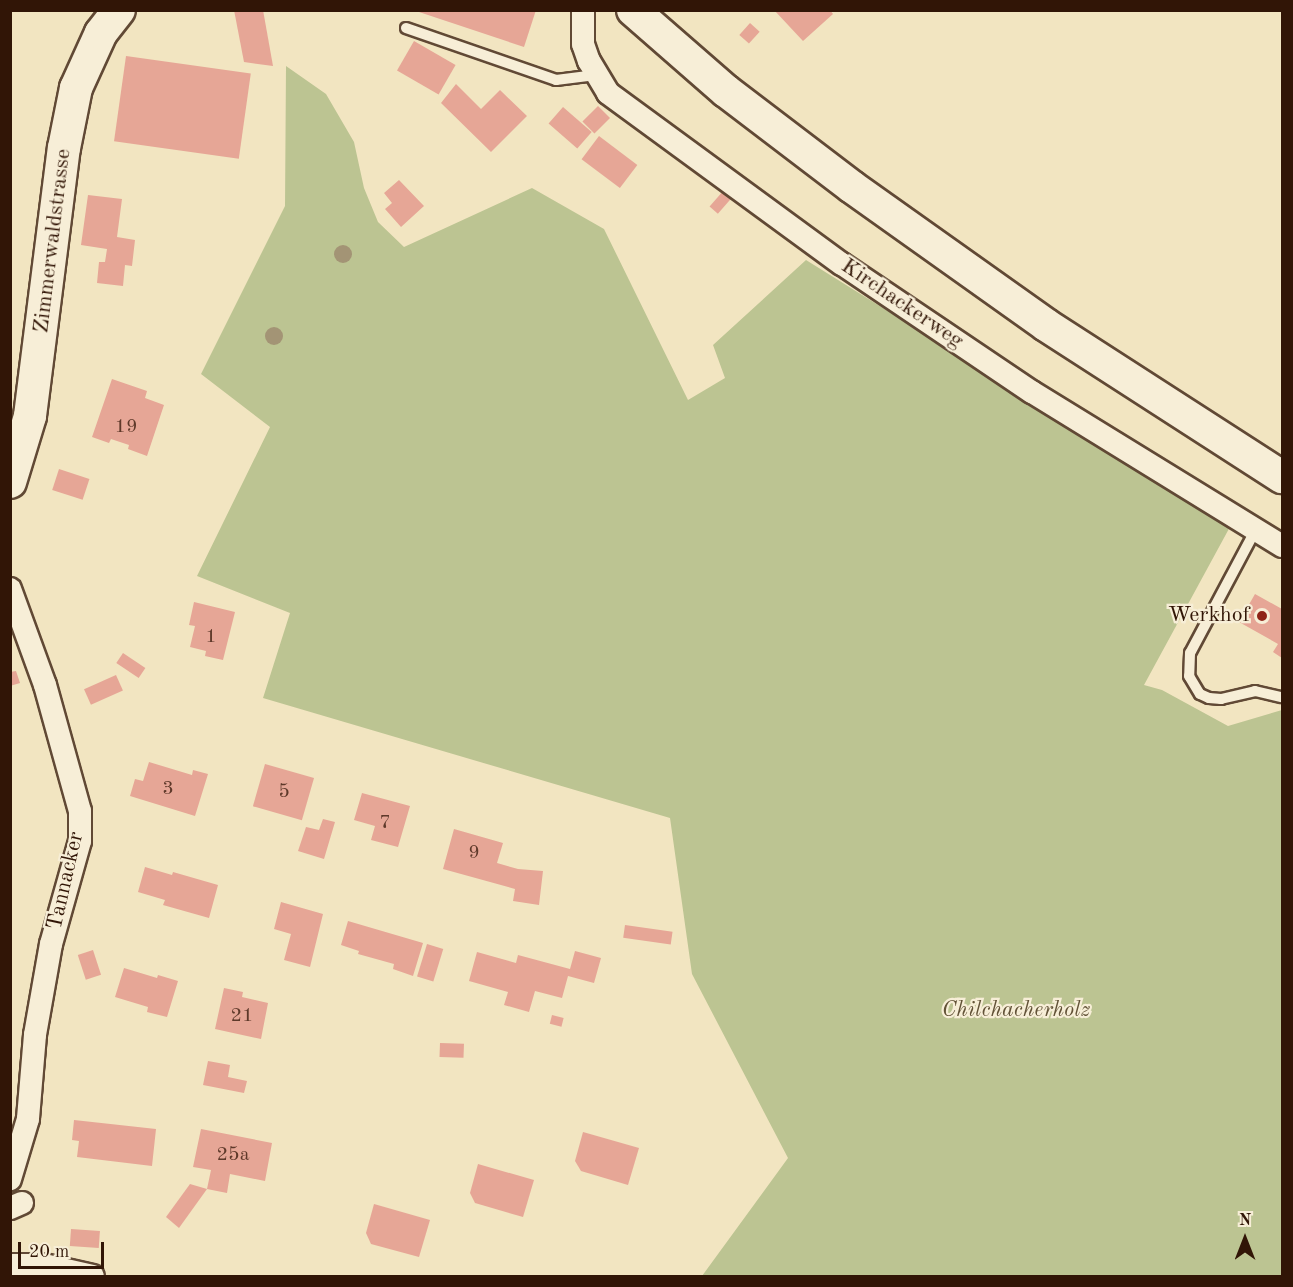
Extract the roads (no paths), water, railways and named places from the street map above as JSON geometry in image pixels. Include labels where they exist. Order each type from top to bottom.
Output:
[{"type":"main road","name":"Zimmerwaldstrasse","points":[[10,482],[30,416],[64,148],[76,88],[101,33],[119,10]]},
{"type":"main road","points":[[633,10],[726,91],[852,187],[1046,325],[1282,477]]},
{"type":"street","name":"Kirchackerweg","points":[[583,13],[583,44],[596,75],[608,93],[842,264],[1032,392],[1282,546]]},
{"type":"street","name":"Tannacker","points":[[10,589],[45,685],[80,811],[80,841],[51,944],[35,1035],[28,1119],[10,1179]]},
{"type":"street","points":[[10,1265],[44,1265],[93,1276]]},
{"type":"lane","points":[[406,28],[556,80],[596,75]]},
{"type":"lane","points":[[1255,531],[1190,653],[1189,676],[1200,694],[1209,698],[1221,699],[1254,690],[1282,697]]},
{"type":"place","name":"Werkhof","points":[[1262,616]]},
{"type":"park label","name":"Chilchacherholz","points":[[1016,1011]]}]
